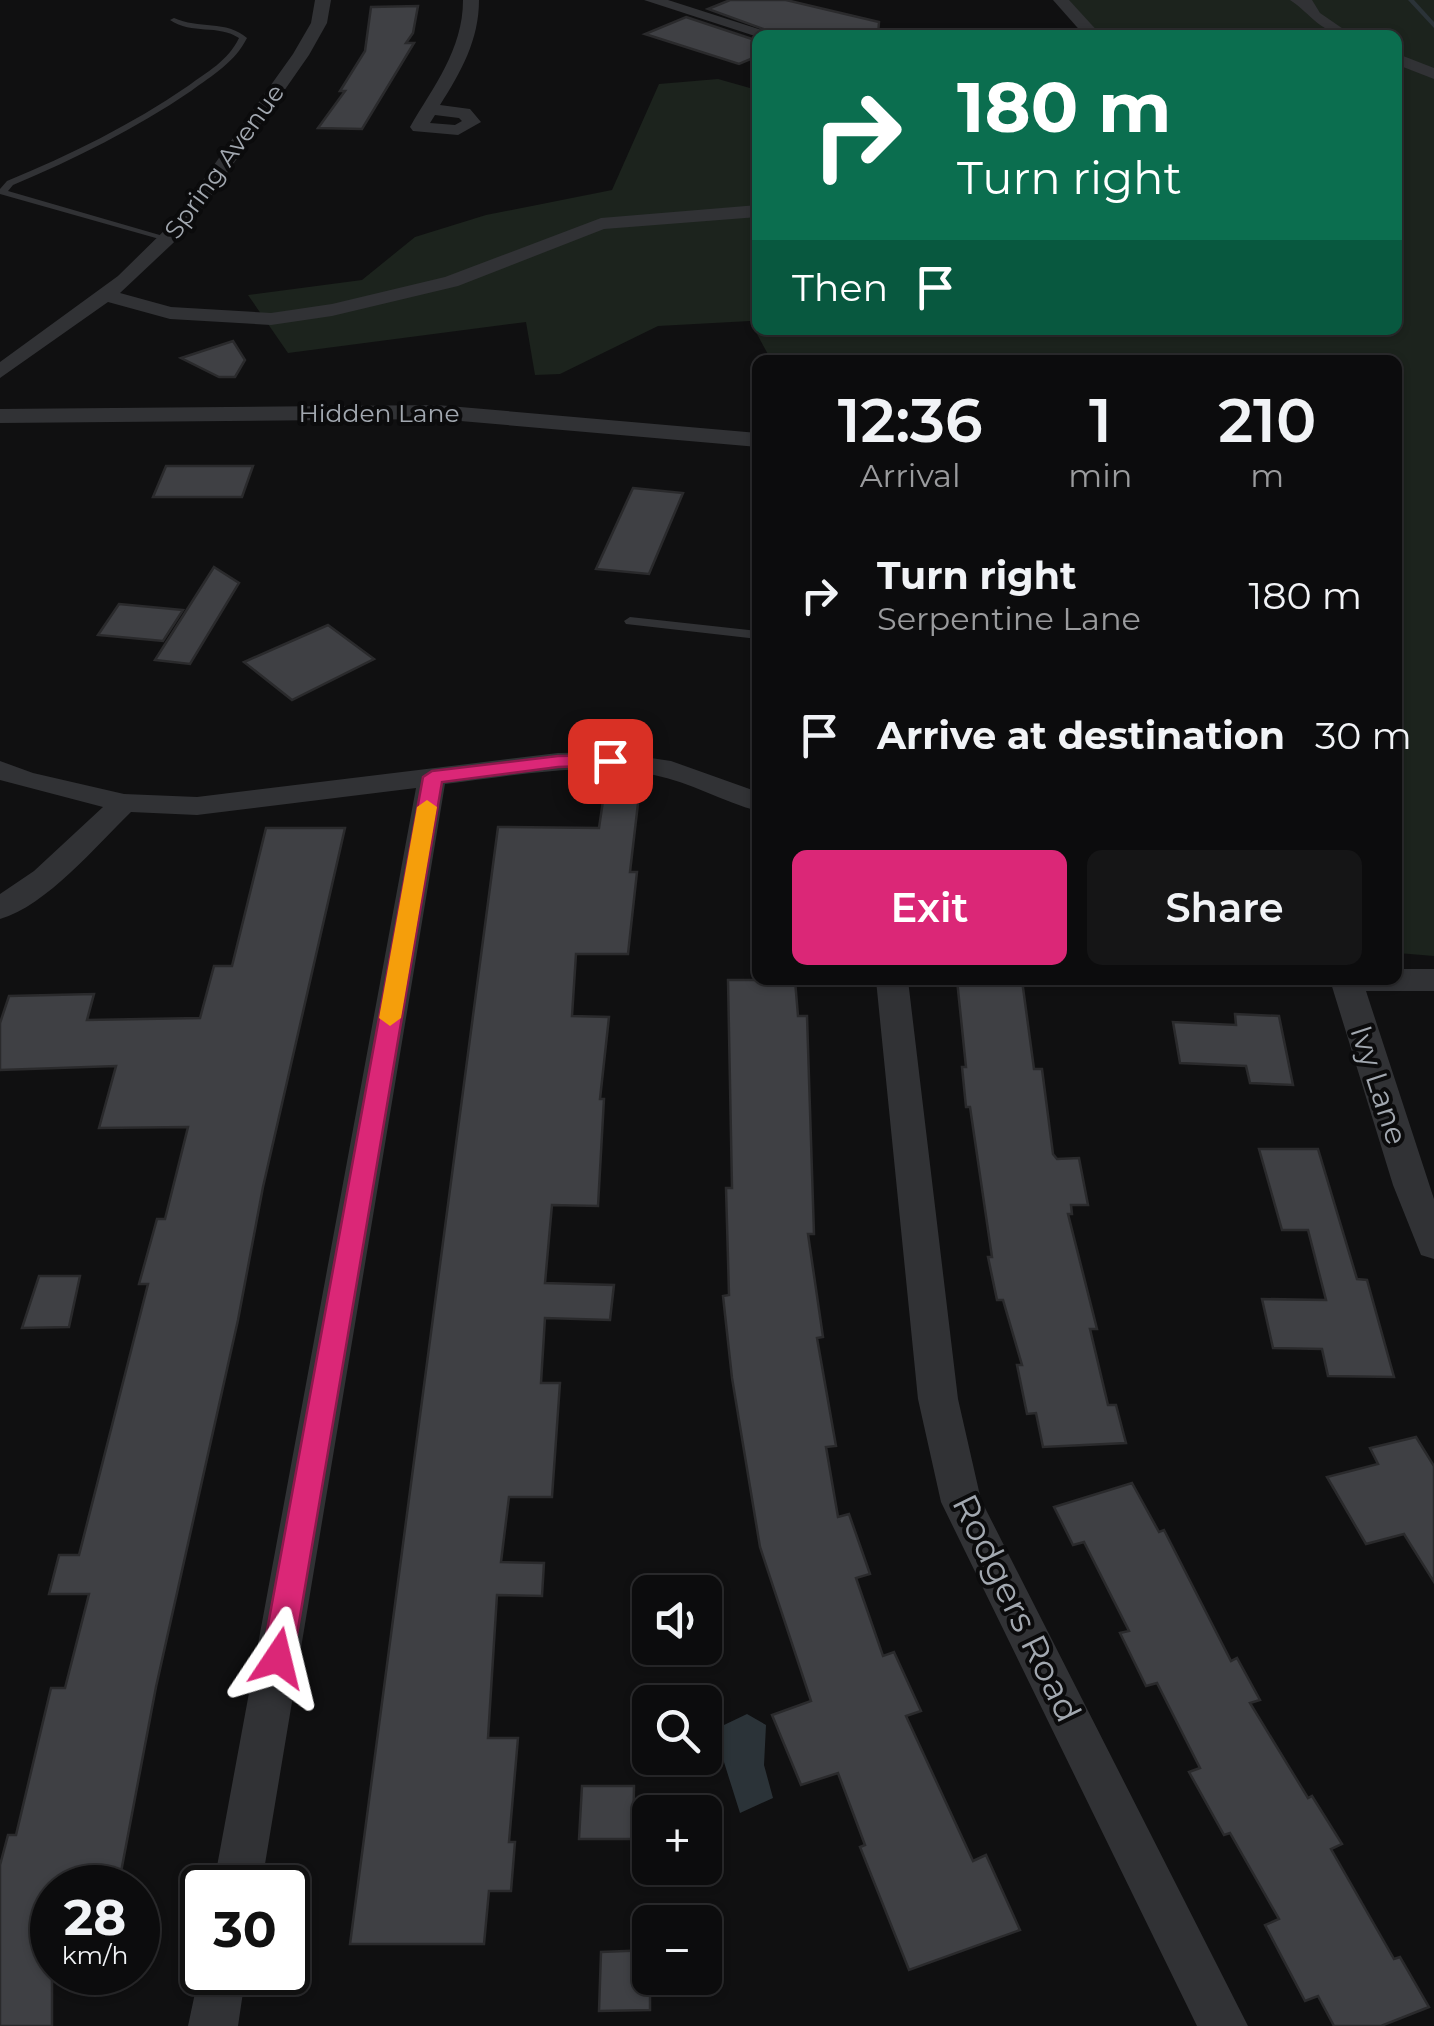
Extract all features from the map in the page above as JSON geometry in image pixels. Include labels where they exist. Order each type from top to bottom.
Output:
[{"type":"street","name":"Spring Avenue","points":[[0,372],[106,294],[167,240],[302,55],[319,23],[324,0]]},
{"type":"street","points":[[428,110],[466,41],[472,20],[471,0]]},
{"type":"street","points":[[652,0],[752,30]]},
{"type":"street","points":[[1062,0],[1089,30]]},
{"type":"street","points":[[1301,0],[1314,16],[1336,30]]},
{"type":"street","points":[[1402,61],[1434,74]]},
{"type":"street","points":[[106,294],[170,313],[271,318],[332,310],[450,282],[601,224],[668,215],[752,211]]},
{"type":"street","name":"Hidden Lane","points":[[0,416],[437,412],[752,439]]},
{"type":"street","points":[[0,770],[24,780],[124,803],[197,806],[558,762],[610,761],[662,767],[752,800]]},
{"type":"street","points":[[241,1865],[432,777]]},
{"type":"street","points":[[0,909],[45,878],[124,803]]},
{"type":"street","points":[[1402,980],[1434,980]]},
{"type":"street","name":"Rodgers Road","points":[[893,985],[938,1399],[961,1502],[1223,2026]]},
{"type":"street","name":"Ivy Lane","points":[[1348,985],[1410,1185],[1434,1245]]},
{"type":"street","points":[[213,2026],[218,1995]]},
{"type":"lane","points":[[167,240],[1,192],[10,183],[92,148],[162,110],[226,62],[244,38],[230,30],[182,26],[174,20]]},
{"type":"lane","points":[[630,622],[752,634]]},
{"type":"shaded area","points":[[1067,0],[1434,0],[1434,956],[1402,953],[1402,355],[768,355],[758,335],[1402,335],[1402,30],[1080,30]]},
{"type":"shaded area","points":[[718,79],[752,89],[752,325],[750,321],[658,326],[560,374],[535,375],[526,322],[288,353],[248,295],[362,280],[415,237],[486,215],[612,190],[659,84]]},
{"type":"shaded area","points":[[747,1714],[766,1725],[764,1765],[773,1798],[740,1813],[723,1759],[724,1725]]},
{"type":"building","points":[[730,0],[786,0],[879,22],[878,30],[766,30],[708,9]]},
{"type":"building","points":[[418,6],[413,33],[406,43],[414,43],[362,129],[318,128],[345,91],[340,91],[365,51],[371,7]]},
{"type":"building","points":[[686,17],[752,39],[752,59],[739,64],[645,34]]},
{"type":"building","points":[[233,341],[245,360],[235,377],[219,377],[181,358]]},
{"type":"building","points":[[166,466],[253,466],[242,497],[153,497]]},
{"type":"building","points":[[633,488],[683,493],[649,574],[596,569]]},
{"type":"building","points":[[214,567],[239,583],[190,664],[155,660]]},
{"type":"building","points":[[119,604],[183,610],[163,641],[98,635]]},
{"type":"building","points":[[328,625],[374,659],[292,700],[244,662]]},
{"type":"building","points":[[604,794],[639,795],[630,872],[637,872],[628,954],[576,954],[572,1016],[609,1017],[600,1099],[604,1099],[598,1206],[552,1205],[545,1283],[614,1285],[610,1320],[545,1318],[541,1383],[560,1383],[552,1497],[509,1497],[501,1562],[544,1563],[542,1596],[497,1595],[488,1738],[518,1738],[509,1842],[515,1842],[511,1891],[489,1891],[484,1944],[350,1944],[498,827],[599,828]]},
{"type":"building","points":[[266,828],[345,828],[263,1187],[238,1320],[156,1687],[122,1865],[30,1865],[30,1995],[52,1995],[52,2026],[0,2026],[0,1865],[8,1835],[16,1835],[51,1688],[65,1688],[89,1594],[49,1594],[59,1555],[79,1555],[148,1284],[139,1284],[157,1219],[165,1219],[188,1127],[99,1128],[116,1066],[0,1070],[0,1023],[9,996],[94,994],[87,1020],[200,1018],[214,966],[232,966]]},
{"type":"building","points":[[728,980],[752,980],[752,985],[795,985],[798,1016],[807,1016],[814,1234],[808,1234],[823,1337],[817,1338],[836,1446],[826,1447],[838,1517],[849,1514],[870,1574],[856,1578],[883,1656],[894,1652],[921,1711],[906,1716],[973,1861],[986,1855],[1020,1930],[909,1970],[860,1847],[865,1845],[838,1773],[801,1785],[772,1715],[811,1701],[760,1547],[732,1378],[723,1296],[729,1295],[726,1188],[732,1188]]},
{"type":"building","points":[[958,985],[1023,985],[1034,1069],[1042,1069],[1053,1154],[1057,1159],[1079,1158],[1088,1205],[1071,1205],[1072,1214],[1068,1214],[1097,1329],[1090,1329],[1108,1405],[1116,1405],[1126,1443],[1043,1447],[1036,1413],[1027,1414],[1017,1365],[1022,1365],[1003,1300],[997,1300],[988,1257],[992,1257],[970,1107],[966,1107],[962,1067],[966,1067]]},
{"type":"building","points":[[1235,1014],[1279,1016],[1293,1085],[1250,1083],[1246,1066],[1180,1063],[1173,1022],[1236,1025]]},
{"type":"building","points":[[1259,1149],[1318,1149],[1357,1279],[1367,1280],[1394,1377],[1328,1376],[1322,1349],[1273,1348],[1262,1299],[1326,1300],[1308,1230],[1282,1230]]},
{"type":"building","points":[[39,1276],[80,1276],[69,1327],[22,1328]]},
{"type":"building","points":[[1416,1437],[1434,1466],[1434,1582],[1404,1534],[1366,1544],[1327,1477],[1378,1464],[1370,1448]]},
{"type":"building","points":[[1132,1483],[1159,1532],[1164,1530],[1231,1661],[1237,1658],[1260,1700],[1250,1703],[1308,1798],[1312,1796],[1342,1844],[1331,1849],[1394,1959],[1400,1957],[1429,2007],[1381,2026],[1334,2026],[1318,1996],[1305,2001],[1265,1925],[1279,1919],[1230,1833],[1224,1835],[1189,1772],[1200,1768],[1157,1683],[1146,1686],[1120,1633],[1129,1631],[1084,1542],[1073,1545],[1054,1507]]},
{"type":"building","points":[[582,1786],[634,1786],[632,1839],[579,1839]]},
{"type":"building","points":[[632,1951],[632,1995],[650,1995],[650,2010],[599,2011],[601,1952]]},
{"type":"waterway","points":[[1411,0],[1434,26]]},
{"type":"slow traffic","points":[[390,1018],[427,807]]},
{"type":"route","points":[[278,1658],[432,777],[558,762],[610,761]]}]
